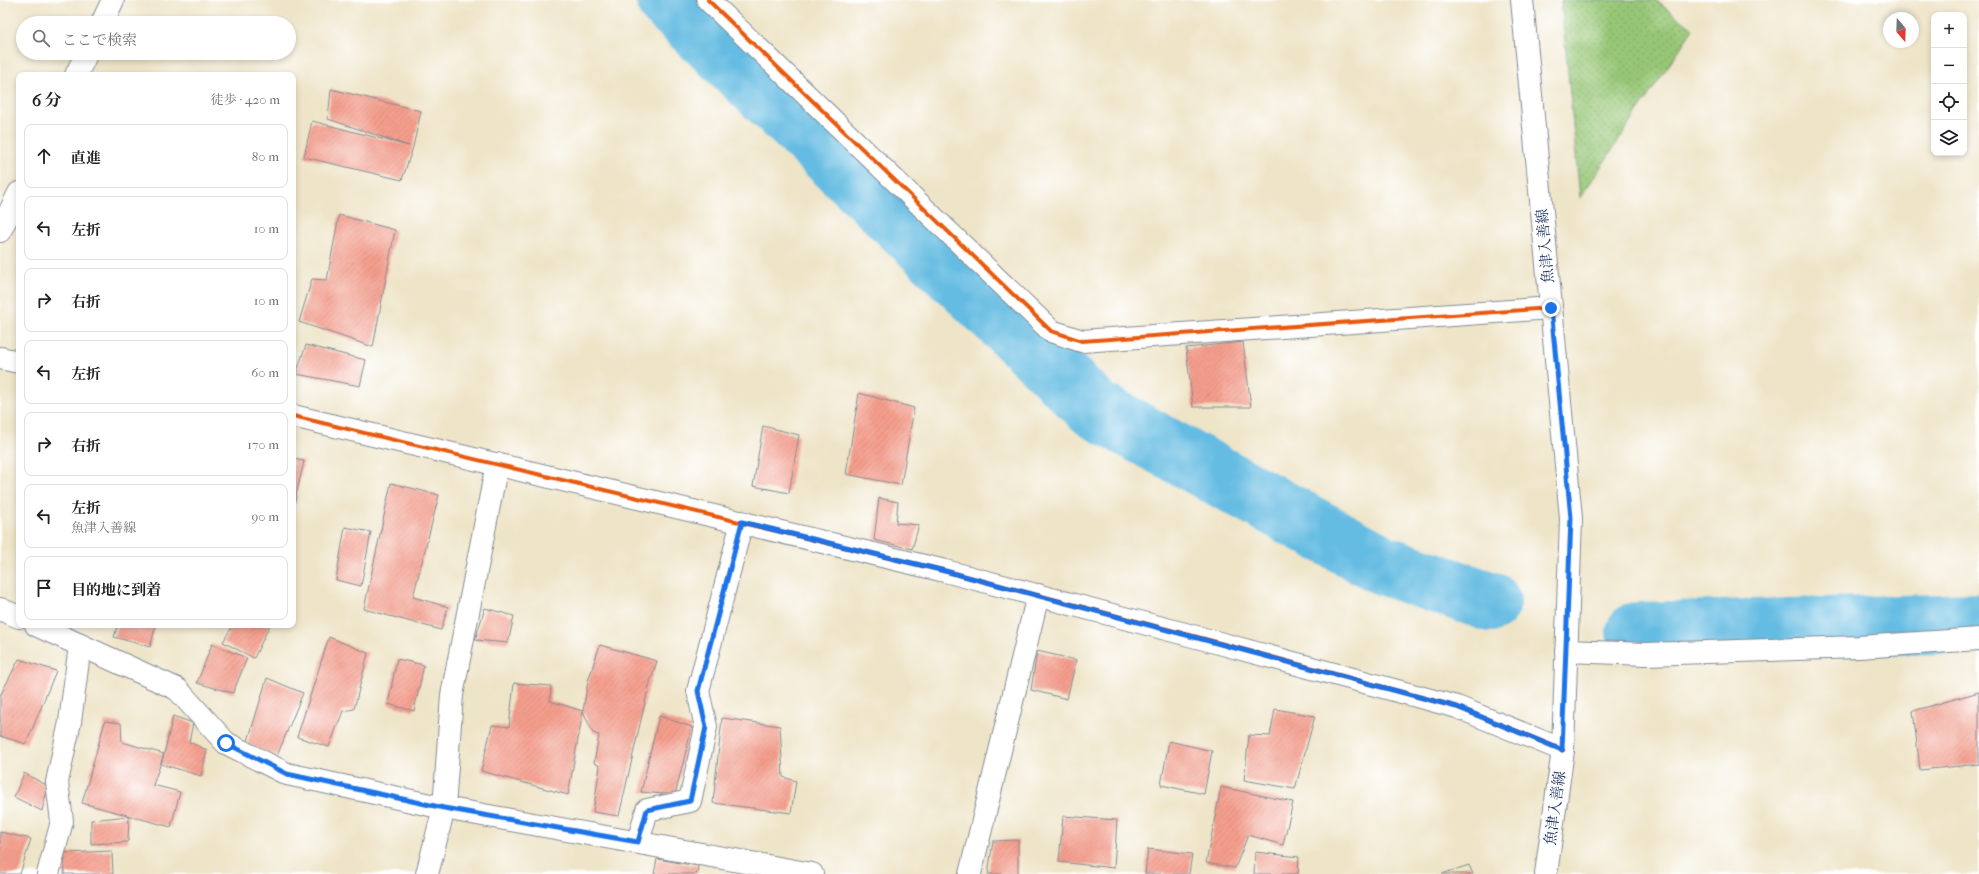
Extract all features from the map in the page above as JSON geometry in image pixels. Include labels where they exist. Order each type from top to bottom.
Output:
[{"type":"street","points":[[105,16],[113,0]]},
{"type":"street","points":[[708,0],[1051,331],[1082,341],[1551,308]]},
{"type":"street","name":"魚津入善線","points":[[1522,0],[1571,518],[1562,750],[1546,874]]},
{"type":"street","points":[[78,72],[84,60]]},
{"type":"street","points":[[0,232],[16,199]]},
{"type":"street","points":[[0,358],[16,361]]},
{"type":"street","points":[[296,417],[742,522],[1038,595],[1457,707],[1562,750]]},
{"type":"street","points":[[427,874],[444,808],[452,695],[498,464]]},
{"type":"street","points":[[638,842],[647,810],[690,801],[706,727],[698,691],[742,522]]},
{"type":"street","points":[[970,874],[1038,595]]},
{"type":"street","points":[[0,609],[16,616]]},
{"type":"street","points":[[43,628],[176,689],[226,743],[287,774],[444,808],[812,874]]},
{"type":"street","points":[[1566,651],[1646,654],[1859,647],[1979,639]]},
{"type":"street","points":[[48,874],[62,820],[58,782],[70,722],[80,645]]},
{"type":"green space","points":[[1561,0],[1655,0],[1693,29],[1580,198]]},
{"type":"building","points":[[331,89],[421,111],[413,147],[402,180],[304,157],[312,121],[409,146],[328,119]]},
{"type":"building","points":[[339,215],[395,230],[373,347],[299,322],[312,279],[327,280]]},
{"type":"building","points":[[1243,342],[1251,407],[1193,407],[1186,348]]},
{"type":"building","points":[[306,345],[366,360],[360,386],[296,374]]},
{"type":"building","points":[[859,393],[914,408],[901,485],[846,474]]},
{"type":"building","points":[[763,426],[799,435],[789,493],[753,486]]},
{"type":"building","points":[[296,460],[304,461],[296,496]]},
{"type":"building","points":[[391,483],[439,495],[413,597],[448,607],[441,630],[364,609]]},
{"type":"building","points":[[879,498],[898,502],[896,523],[919,525],[912,549],[874,540]]},
{"type":"building","points":[[345,527],[371,532],[361,586],[336,580]]},
{"type":"building","points":[[485,608],[514,616],[508,643],[475,640]]},
{"type":"building","points":[[117,628],[155,628],[150,647],[114,637]]},
{"type":"building","points":[[231,628],[269,628],[254,658],[223,642]]},
{"type":"building","points":[[329,637],[368,653],[354,709],[343,711],[329,747],[297,737]]},
{"type":"building","points":[[212,644],[247,658],[233,693],[197,683]]},
{"type":"building","points":[[600,645],[657,661],[648,689],[619,816],[593,812],[600,766],[594,763],[599,735],[593,733],[583,711],[588,681]]},
{"type":"building","points":[[1037,651],[1076,660],[1067,699],[1031,690]]},
{"type":"building","points":[[19,659],[56,671],[26,744],[0,736],[0,696]]},
{"type":"building","points":[[397,659],[424,665],[414,711],[388,704]]},
{"type":"building","points":[[267,678],[303,693],[277,756],[247,744]]},
{"type":"building","points":[[514,683],[551,686],[550,701],[583,711],[568,795],[481,771],[492,725],[509,727]]},
{"type":"building","points":[[1979,692],[1979,764],[1920,770],[1913,711]]},
{"type":"building","points":[[1275,709],[1315,716],[1295,789],[1244,780],[1249,735],[1270,736]]},
{"type":"building","points":[[173,716],[193,723],[189,742],[207,750],[201,776],[161,764]]},
{"type":"building","points":[[659,716],[692,727],[675,795],[641,792]]},
{"type":"building","points":[[722,718],[780,726],[783,777],[796,781],[791,813],[713,803]]},
{"type":"building","points":[[105,721],[121,723],[122,742],[164,754],[153,785],[180,792],[171,827],[82,803]]},
{"type":"building","points":[[1169,741],[1212,751],[1204,794],[1161,785]]},
{"type":"building","points":[[24,773],[48,786],[42,811],[14,797]]},
{"type":"building","points":[[1221,787],[1293,802],[1283,845],[1248,835],[1235,868],[1206,863]]},
{"type":"building","points":[[129,816],[128,842],[91,844],[91,820]]},
{"type":"building","points":[[1063,816],[1117,820],[1114,868],[1059,862]]},
{"type":"building","points":[[0,832],[31,839],[20,874],[0,874]]},
{"type":"building","points":[[1018,840],[1018,874],[988,874],[993,841]]},
{"type":"building","points":[[1148,849],[1192,854],[1189,874],[1145,874]]},
{"type":"building","points":[[112,851],[113,874],[64,874],[65,853]]},
{"type":"building","points":[[1255,852],[1299,857],[1298,874],[1254,874]]},
{"type":"building","points":[[657,859],[698,866],[697,874],[654,874]]},
{"type":"building","points":[[1469,865],[1473,874],[1442,874]]},
{"type":"waterway","points":[[666,0],[1095,409],[1383,565],[1491,602]]},
{"type":"waterway","points":[[1636,632],[1979,623]]},
{"type":"cycle path","points":[[708,0],[1051,331],[1082,341],[1551,308]]},
{"type":"cycle path","points":[[296,417],[945,571],[1208,640],[1457,707],[1563,750]]},
{"type":"route","points":[[226,743],[287,774],[444,808],[638,842],[647,810],[690,801],[706,727],[698,691],[742,522],[945,571],[1457,707],[1562,750],[1571,518],[1551,308]]}]
